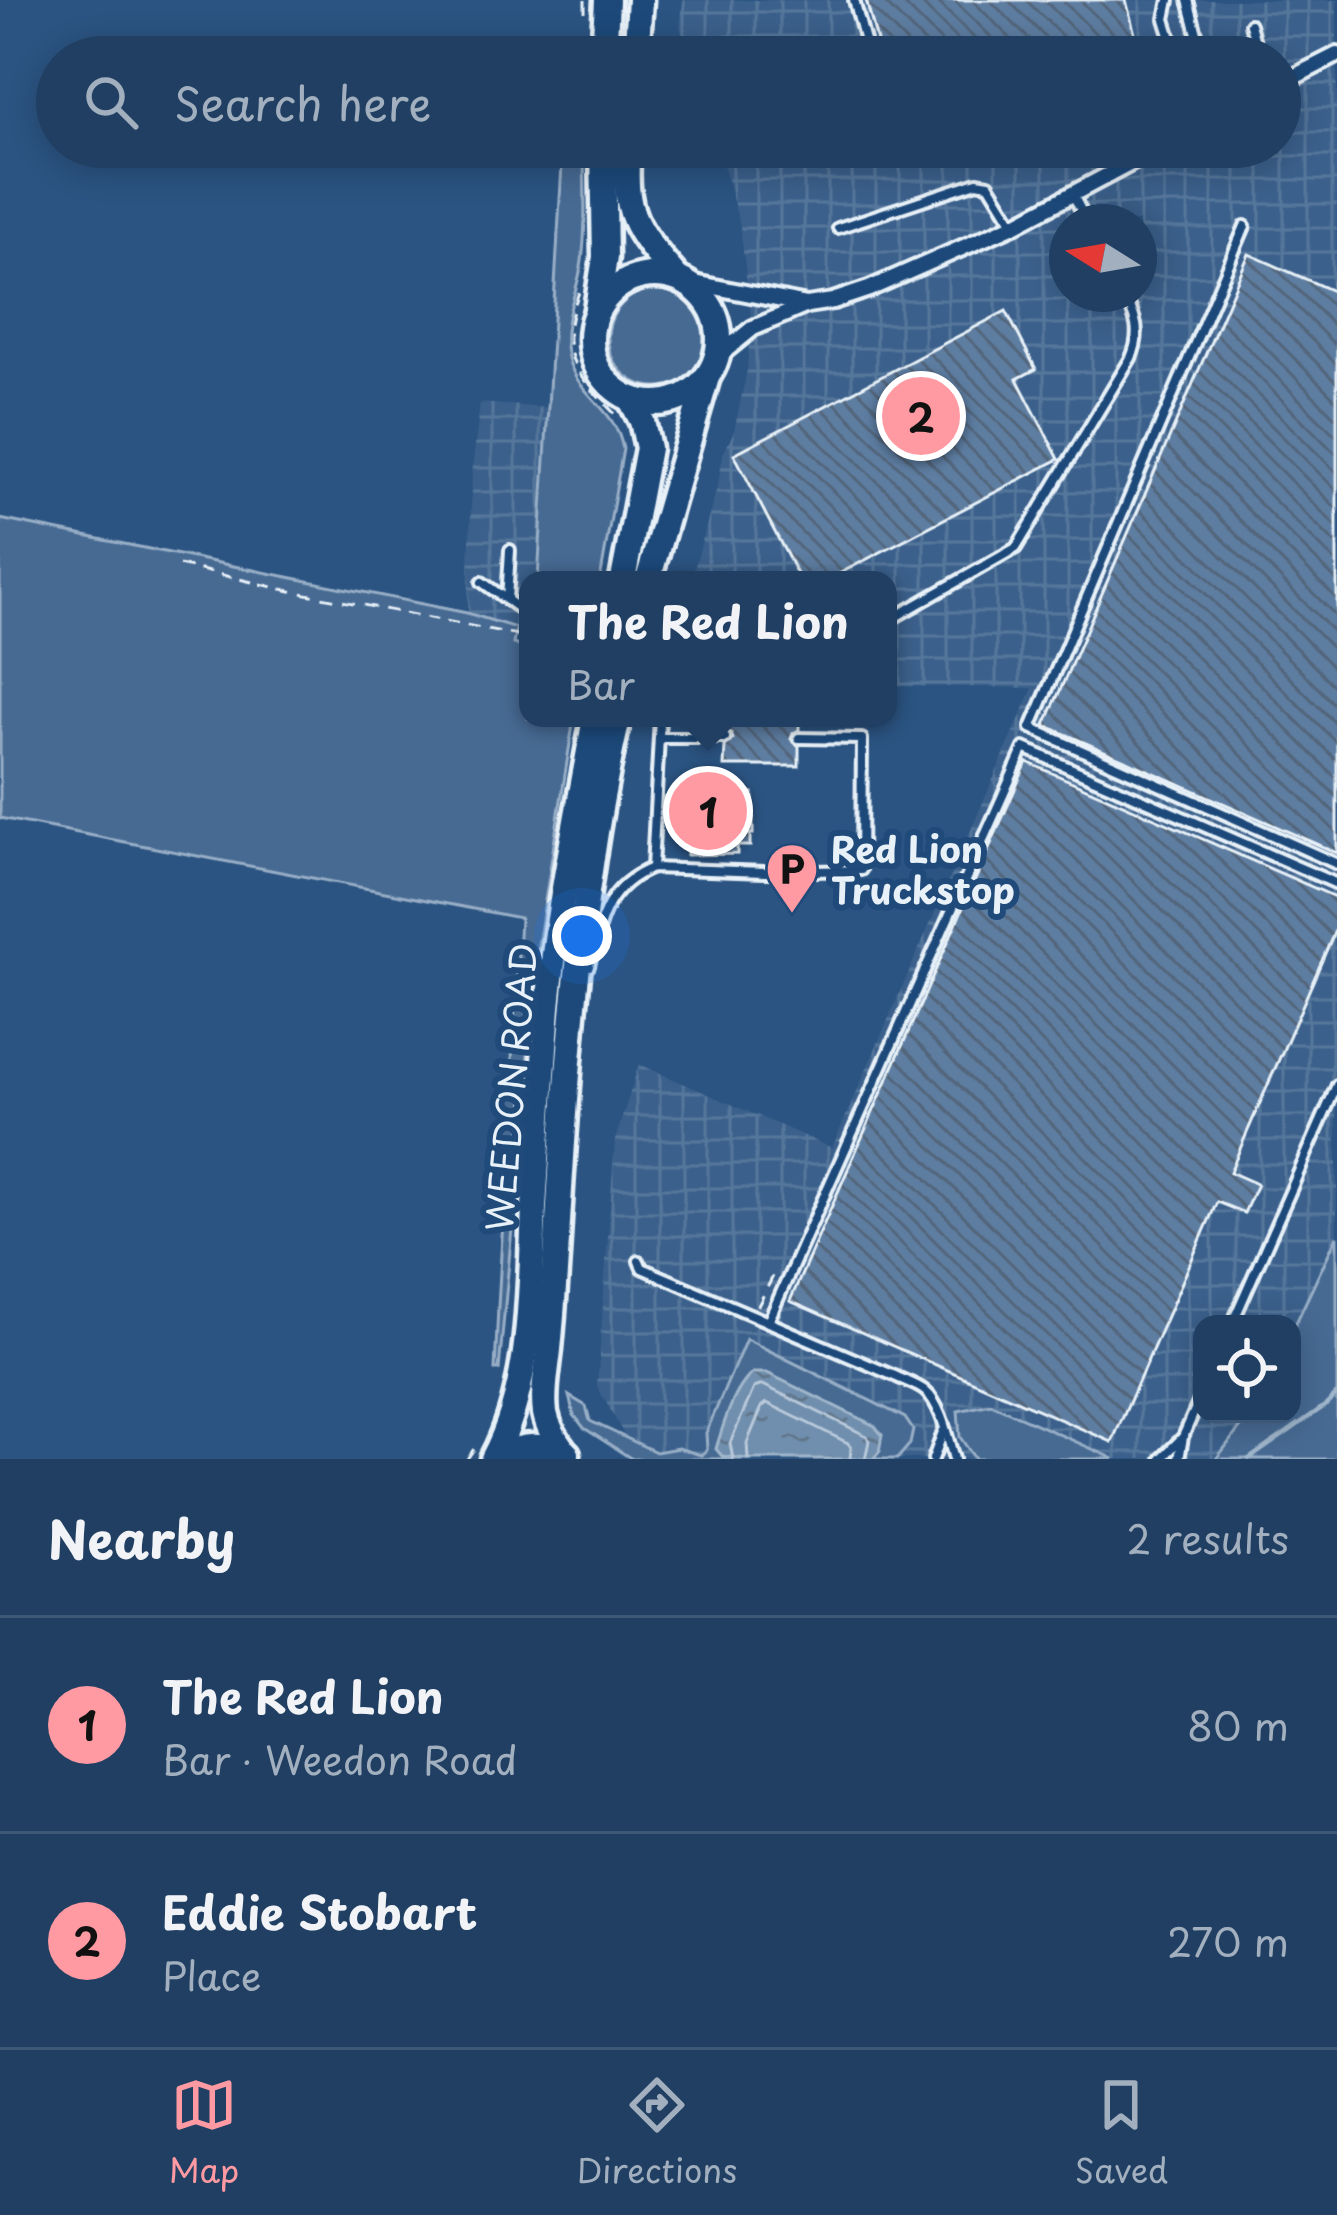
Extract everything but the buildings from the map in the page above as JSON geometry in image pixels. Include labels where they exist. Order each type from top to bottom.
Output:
[{"type":"highway","points":[[605,36],[607,0]]},
{"type":"highway","points":[[637,36],[640,0]]},
{"type":"highway","points":[[604,168],[605,257],[591,334],[593,358],[624,408],[642,421],[648,448],[624,571]]},
{"type":"highway","points":[[626,168],[631,216],[655,252],[700,293],[713,312],[718,332],[712,367],[674,484],[656,570]]},
{"type":"highway","points":[[597,311],[610,292],[630,280],[652,274],[681,280]]},
{"type":"highway","points":[[624,408],[674,400],[694,389],[712,367]]},
{"type":"highway","name":"WEEDON ROAD","points":[[495,1459],[509,1430],[529,1314],[549,1000],[593,727]]},
{"type":"highway","name":"WEEDON ROAD","points":[[570,1456],[551,1432],[544,1390],[571,1040],[591,863],[616,727]]},
{"type":"highway","points":[[495,1459],[527,1446],[570,1456]]},
{"type":"street","points":[[1301,73],[1337,55]]},
{"type":"street","points":[[712,367],[753,328],[807,305],[868,289],[1014,225],[1120,168]]},
{"type":"street","points":[[681,280],[807,305]]},
{"type":"lane","points":[[854,0],[863,36]]},
{"type":"lane","points":[[1169,0],[1165,19],[1170,36]]},
{"type":"lane","points":[[1188,0],[1198,36]]},
{"type":"lane","points":[[1250,24],[1253,36]]},
{"type":"lane","points":[[838,228],[977,182],[988,184],[1014,225]]},
{"type":"lane","points":[[1072,193],[1078,204]]},
{"type":"lane","points":[[1245,226],[1031,728],[1337,865]]},
{"type":"lane","points":[[897,616],[1016,548],[1137,345],[1133,312]]},
{"type":"lane","points":[[507,600],[510,550]]},
{"type":"lane","points":[[482,582],[519,609]]},
{"type":"lane","points":[[652,868],[660,727]]},
{"type":"lane","points":[[659,737],[725,738]]},
{"type":"lane","points":[[571,1040],[608,904],[636,874],[652,868],[861,870],[862,739],[799,738]]},
{"type":"lane","points":[[768,1322],[1024,748],[1337,884]]},
{"type":"lane","points":[[1236,1315],[1337,1085]]},
{"type":"lane","points":[[639,1261],[641,1268],[926,1392],[940,1411],[954,1459]]},
{"type":"lane","points":[[1179,1459],[1193,1414]]},
{"type":"lane","points":[[933,1459],[943,1430]]},
{"type":"lane","points":[[1161,1459],[1183,1437]]},
{"type":"path","points":[[1332,287],[1337,274]]},
{"type":"path","points":[[584,279],[569,327],[569,348],[585,384],[624,408]]},
{"type":"path","points":[[179,565],[519,636]]},
{"type":"shaded area","points":[[683,0],[1337,0],[1337,1236],[1300,1315],[1193,1315],[1193,1423],[1244,1423],[1216,1459],[633,1459],[597,1386],[615,1140],[639,1064],[832,1148],[1033,688],[897,686],[897,571],[694,571],[723,454],[734,431],[747,370],[751,317],[740,226],[724,168],[1301,168],[1301,36],[683,36]]},
{"type":"shaded area","points":[[562,168],[584,168],[584,247],[566,329],[567,353],[578,380],[612,421],[623,449],[602,571],[539,571]]},
{"type":"shaded area","points":[[657,289],[676,293],[691,304],[702,319],[706,338],[702,357],[691,372],[676,383],[657,387],[638,383],[623,372],[612,357],[608,338],[612,319],[623,304],[638,293]]},
{"type":"shaded area","points":[[480,403],[548,408],[539,571],[519,571],[519,627],[468,613],[472,470]]},
{"type":"shaded area","points":[[0,519],[467,613],[516,628],[519,727],[573,727],[538,945],[499,1370],[495,1370],[520,918],[0,818]]},
{"type":"shaded area","points":[[1337,1236],[1337,1459],[1216,1459],[1244,1423],[1301,1423],[1300,1315]]},
{"type":"shaded area","points":[[746,1339],[905,1418],[913,1430],[910,1444],[897,1459],[873,1459],[879,1452],[632,1459],[584,1428],[574,1415],[569,1396],[586,1406],[590,1421],[656,1452],[678,1448],[701,1455],[707,1450],[706,1433]]},
{"type":"shaded area","points":[[991,1404],[1114,1459],[975,1459],[960,1437],[958,1411]]},
{"type":"water","points":[[753,1373],[767,1373],[875,1426],[882,1435],[879,1452],[873,1459],[722,1456],[716,1449],[726,1418]]},
{"type":"waterway","points":[[1249,1459],[1337,1394]]},
{"type":"place","name":"Eddie Stobart","points":[[921,416]]},
{"type":"place","name":"The Red Lion","points":[[708,811]]},
{"type":"place","name":"Red Lion Truckstop","points":[[792,915]]}]
